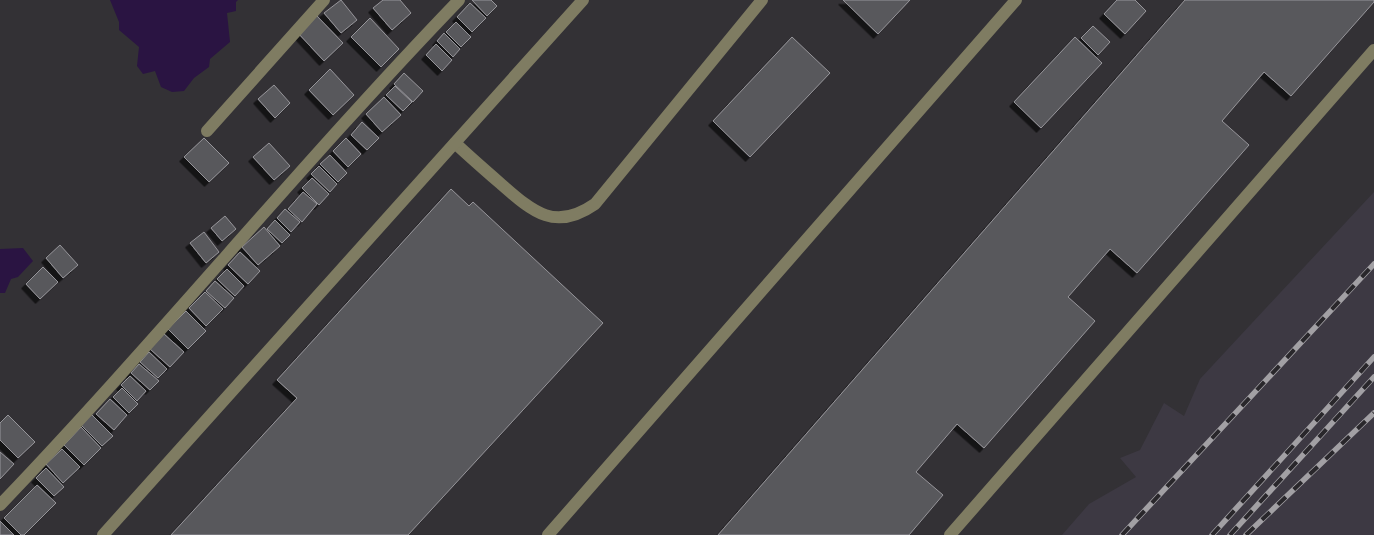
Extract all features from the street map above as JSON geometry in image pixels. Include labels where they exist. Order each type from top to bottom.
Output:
[{"type":"street","points":[[207,131],[324,0]]},
{"type":"street","points":[[0,505],[459,0]]},
{"type":"street","points":[[103,535],[583,0]]},
{"type":"street","points":[[455,143],[529,209],[545,216],[564,218],[582,213],[595,204],[762,0]]},
{"type":"street","points":[[548,535],[1016,0]]},
{"type":"street","points":[[950,535],[1374,50]]},
{"type":"shaded area","points":[[110,0],[238,0],[236,2],[236,11],[227,13],[230,42],[210,59],[209,67],[194,78],[184,91],[172,92],[161,87],[155,71],[143,74],[137,66],[139,47],[119,30],[119,22]]},
{"type":"shaded area","points":[[1374,192],[1374,535],[1062,535],[1089,504],[1136,477],[1120,458],[1140,450],[1164,403],[1184,416],[1200,379]]},
{"type":"shaded area","points":[[23,248],[33,261],[18,277],[11,279],[5,293],[0,293],[0,249]]},
{"type":"building","points":[[341,0],[357,20],[341,33],[324,13]]},
{"type":"building","points":[[383,0],[400,0],[411,13],[392,30],[373,8]]},
{"type":"building","points":[[472,0],[491,0],[497,6],[487,16]]},
{"type":"building","points":[[843,0],[910,0],[878,34]]},
{"type":"building","points":[[1117,0],[1135,0],[1146,11],[1125,34],[1104,14]]},
{"type":"building","points":[[1185,0],[1374,0],[1374,2],[1291,96],[1264,72],[1222,121],[1249,145],[1137,273],[1110,249],[1068,297],[1095,321],[984,448],[957,424],[916,472],[943,495],[909,535],[718,535]]},
{"type":"building","points":[[470,3],[486,18],[472,32],[457,17]]},
{"type":"building","points":[[316,15],[343,43],[324,61],[298,33]]},
{"type":"building","points":[[370,18],[399,49],[381,67],[351,37]]},
{"type":"building","points":[[456,22],[471,37],[461,47],[446,32]]},
{"type":"building","points":[[1093,26],[1110,42],[1098,55],[1081,38]]},
{"type":"building","points":[[444,33],[460,49],[453,57],[437,41]]},
{"type":"building","points":[[792,37],[830,73],[750,157],[713,121]]},
{"type":"building","points":[[1075,37],[1102,63],[1041,128],[1014,102]]},
{"type":"building","points":[[436,44],[452,60],[442,71],[426,55]]},
{"type":"building","points":[[330,69],[354,95],[333,115],[309,90]]},
{"type":"building","points":[[404,73],[423,91],[413,102],[394,84]]},
{"type":"building","points":[[274,85],[290,103],[275,118],[258,99]]},
{"type":"building","points":[[395,86],[412,102],[403,111],[386,95]]},
{"type":"building","points":[[384,97],[401,115],[382,132],[366,114]]},
{"type":"building","points":[[362,122],[379,138],[367,150],[351,135]]},
{"type":"building","points":[[204,138],[229,163],[209,182],[184,157]]},
{"type":"building","points":[[346,138],[361,154],[348,167],[333,151]]},
{"type":"building","points":[[269,143],[290,166],[274,180],[253,157]]},
{"type":"building","points":[[330,155],[347,173],[338,182],[320,164]]},
{"type":"building","points":[[319,166],[337,184],[330,192],[311,174]]},
{"type":"building","points":[[312,178],[329,194],[319,205],[302,188]]},
{"type":"building","points":[[451,189],[469,206],[473,202],[603,323],[408,535],[171,535],[297,398],[277,380]]},
{"type":"building","points":[[303,192],[317,204],[302,222],[288,209]]},
{"type":"building","points":[[285,209],[300,222],[291,232],[277,218]]},
{"type":"building","points":[[225,216],[236,229],[222,241],[211,228]]},
{"type":"building","points":[[275,220],[290,235],[282,243],[267,229]]},
{"type":"building","points":[[264,227],[280,246],[258,265],[242,247]]},
{"type":"building","points":[[204,232],[219,252],[206,263],[190,243]]},
{"type":"building","points":[[60,245],[78,265],[63,278],[46,258]]},
{"type":"building","points":[[240,252],[260,271],[248,284],[228,265]]},
{"type":"building","points":[[43,267],[58,282],[40,299],[26,284]]},
{"type":"building","points":[[227,269],[244,286],[235,296],[217,279]]},
{"type":"building","points":[[215,281],[234,298],[225,308],[206,291]]},
{"type":"building","points":[[205,292],[223,309],[206,326],[189,308]]},
{"type":"building","points":[[186,311],[206,331],[188,349],[168,329]]},
{"type":"building","points":[[164,334],[184,352],[170,367],[150,349]]},
{"type":"building","points":[[149,352],[167,369],[158,378],[140,362]]},
{"type":"building","points":[[139,364],[159,381],[150,390],[131,373]]},
{"type":"building","points":[[130,376],[146,391],[137,401],[121,385]]},
{"type":"building","points":[[122,388],[138,404],[129,413],[113,397]]},
{"type":"building","points":[[110,399],[127,415],[114,430],[96,414]]},
{"type":"building","points":[[91,414],[113,436],[102,446],[81,425]]},
{"type":"building","points":[[8,415],[35,442],[18,458],[0,440],[0,423]]},
{"type":"building","points":[[81,427],[101,448],[84,465],[64,445]]},
{"type":"building","points":[[62,449],[80,467],[63,483],[46,464]]},
{"type":"building","points":[[0,452],[14,464],[0,479]]},
{"type":"building","points":[[46,468],[64,487],[54,496],[36,478]]},
{"type":"building","points":[[37,485],[56,503],[24,535],[21,535],[4,518]]},
{"type":"building","points":[[0,521],[14,535],[0,535]]},
{"type":"railway","points":[[1122,535],[1374,264]]},
{"type":"railway","points":[[1212,535],[1374,357]]},
{"type":"railway","points":[[1230,535],[1374,377]]},
{"type":"railway","points":[[1246,535],[1374,413]]}]
